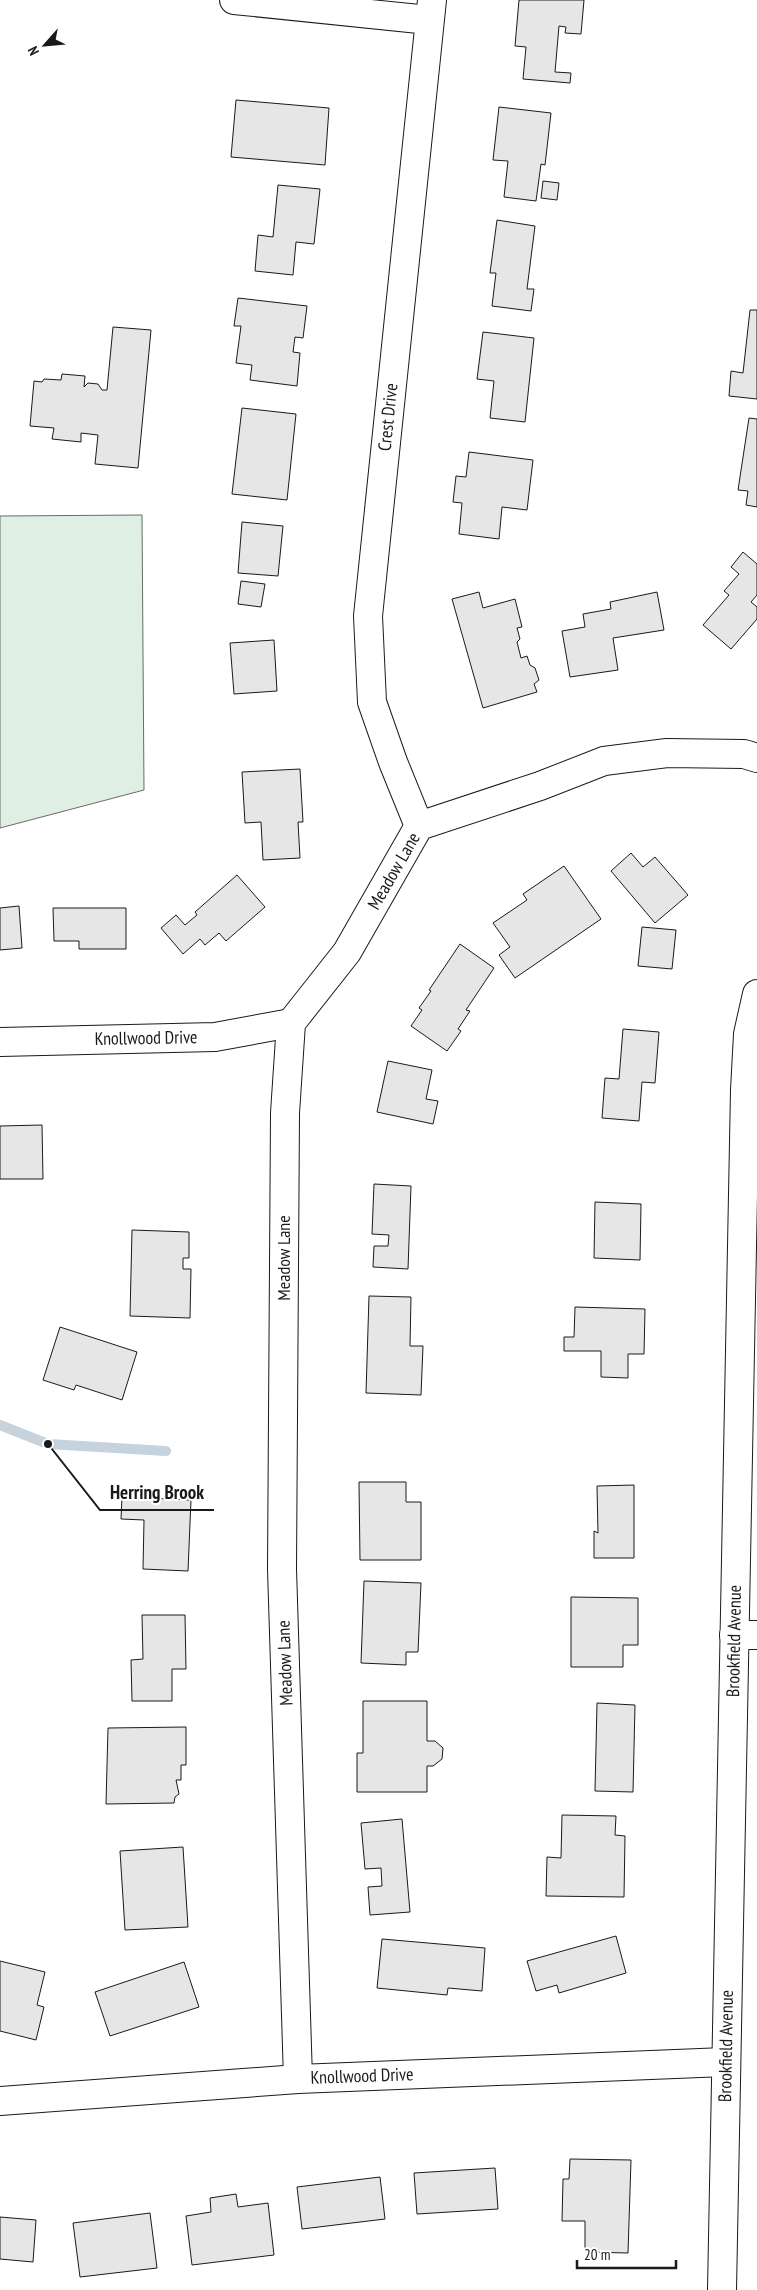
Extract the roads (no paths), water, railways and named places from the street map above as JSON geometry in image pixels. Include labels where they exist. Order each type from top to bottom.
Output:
[{"type":"street","points":[[234,0],[431,10]]},
{"type":"street","name":"Crest Drive","points":[[419,826],[393,762],[372,702],[368,616],[431,10]]},
{"type":"street","name":"Meadow Lane","points":[[298,2079],[282,1569],[284,1113],[291,1023],[347,952],[419,826],[540,786],[604,761],[667,753],[744,754],[757,758]]},
{"type":"street","name":"Brookfield Avenue","points":[[722,2290],[725,2062],[746,1635],[745,1090],[748,1034],[757,994]]},
{"type":"street","name":"Knollwood Drive","points":[[0,1042],[214,1037],[291,1023]]},
{"type":"street","name":"Knollwood Drive","points":[[0,2101],[298,2079],[725,2062]]},
{"type":"waterway","points":[[0,1425],[48,1444],[166,1451]]},
{"type":"place","name":"Herring Brook","points":[[48,1444]]}]
